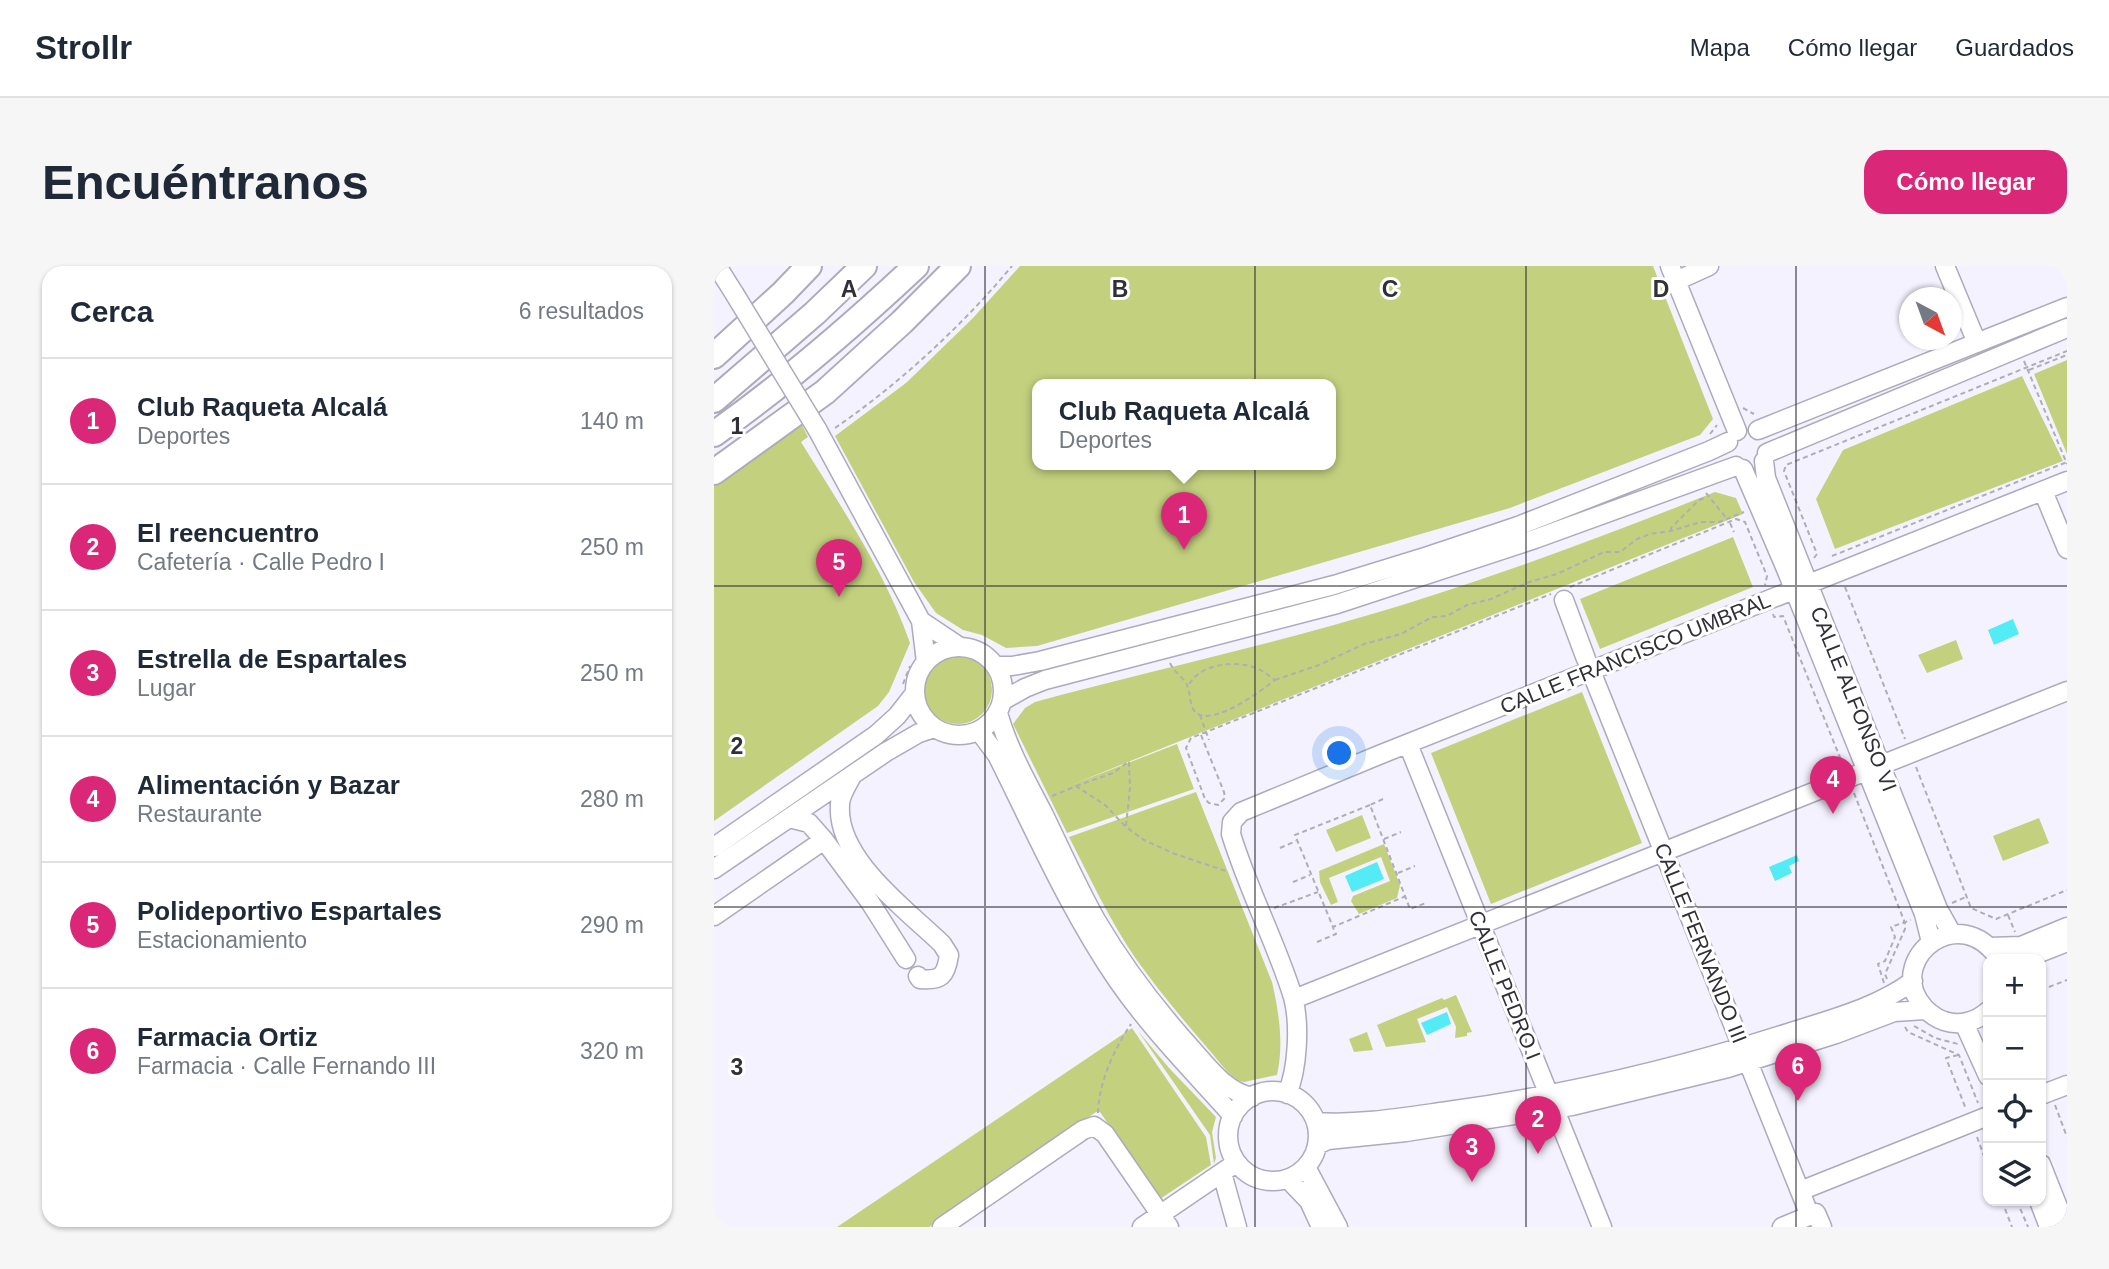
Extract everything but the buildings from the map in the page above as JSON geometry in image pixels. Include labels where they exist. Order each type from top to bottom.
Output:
[{"type":"highway","points":[[714,356],[809,266]]},
{"type":"highway","points":[[783,293],[822,266]]},
{"type":"highway","points":[[714,400],[786,339],[864,266]]},
{"type":"highway","points":[[714,435],[764,399],[834,341],[916,266]]},
{"type":"highway","points":[[714,472],[825,392],[902,322],[958,266]]},
{"type":"street","points":[[714,848],[876,735],[897,716],[908,690],[917,678],[921,621],[823,431],[717,266]]},
{"type":"street","points":[[1709,266],[1673,273],[1732,436],[1728,455],[1740,467]]},
{"type":"street","points":[[1945,266],[1977,343]]},
{"type":"street","points":[[996,666],[1040,661],[1369,574],[1518,526],[1709,451],[1744,428],[1758,430],[2067,307]]},
{"type":"street","points":[[908,690],[922,717],[934,728],[957,736],[979,731],[990,723],[1000,707],[1025,688],[1045,680],[1337,604],[1421,578],[1740,467],[1757,466],[1766,457],[2067,328]]},
{"type":"street","points":[[1758,430],[1766,440],[1766,457]]},
{"type":"street","name":"CALLE ALFONSO VI","points":[[1766,457],[1766,478],[1793,566],[1874,768],[1938,909],[1952,933]]},
{"type":"street","name":"CALLE ALFONSO VI","points":[[1740,467],[1793,566]]},
{"type":"street","name":"CALLE FRANCISCO UMBRAL","points":[[1294,999],[1231,834],[1232,822],[1241,812],[1408,744],[1589,665],[1767,600],[2067,481]]},
{"type":"street","points":[[2043,491],[2067,549]]},
{"type":"street","name":"CALLE FERNANDO III","points":[[1564,600],[1800,1191],[1816,1219]]},
{"type":"street","points":[[921,621],[960,647]]},
{"type":"street","points":[[920,660],[960,647],[973,649],[996,666],[1002,678],[1000,707],[1011,748],[1096,920],[1130,973],[1161,1014],[1222,1082],[1239,1094],[1252,1097]]},
{"type":"street","points":[[1287,1094],[1295,1065],[1294,999],[2067,691]]},
{"type":"street","points":[[714,869],[919,733],[934,728]]},
{"type":"street","points":[[979,731],[997,755],[1084,927],[1112,971],[1151,1025],[1233,1116]]},
{"type":"street","name":"CALLE PEDRO I","points":[[1408,744],[1602,1227]]},
{"type":"street","name":"CALLE ALFONSO VI","points":[[1874,768],[1931,942]]},
{"type":"street","points":[[852,776],[839,804],[842,832],[856,857],[885,891],[942,944],[949,955],[947,968],[941,977],[932,980],[920,979],[918,976]]},
{"type":"street","points":[[789,818],[808,822],[824,840],[870,902],[906,959]]},
{"type":"street","points":[[714,916],[824,840]]},
{"type":"street","points":[[1925,1010],[1916,996],[1914,967],[1920,954],[1931,942],[1952,933],[1976,937],[1994,953],[2021,946],[2067,927]]},
{"type":"street","points":[[2037,954],[2067,942]]},
{"type":"street","points":[[1895,1004],[1913,981]]},
{"type":"street","points":[[1317,1145],[1328,1140],[1406,1132],[1552,1102],[1656,1071],[1746,1055],[1895,1004],[1925,1010],[1951,1023],[1983,1018]]},
{"type":"street","points":[[1964,1023],[1983,1063]]},
{"type":"street","points":[[2046,1093],[2067,1085]]},
{"type":"street","points":[[1229,1168],[1273,1182],[1288,1179],[1306,1167],[1317,1145],[1315,1122],[1309,1110],[1301,1101],[1287,1094],[1268,1092],[1252,1097],[1241,1105],[1233,1116],[1228,1137],[1232,1155],[1229,1168],[1237,1227]]},
{"type":"street","points":[[1315,1122],[1342,1123],[1552,1102]]},
{"type":"street","points":[[1800,1191],[1981,1119]]},
{"type":"street","points":[[943,1227],[1083,1130],[1094,1126],[1105,1134],[1164,1221]]},
{"type":"street","points":[[1306,1167],[1338,1227]]},
{"type":"street","points":[[1143,1227],[1164,1221],[1229,1168]]},
{"type":"street","points":[[2046,1177],[2066,1227]]},
{"type":"street","points":[[1288,1179],[1309,1200],[1321,1227]]},
{"type":"street","points":[[2041,1206],[2049,1227]]},
{"type":"street","points":[[1782,1227],[1816,1219]]},
{"type":"path","points":[[823,431],[881,394],[926,354],[1012,266]]},
{"type":"path","points":[[2018,347],[2067,463],[1832,555],[1971,908],[1996,919],[2067,890]]},
{"type":"path","points":[[1767,576],[1815,558],[1817,554],[1784,471],[1786,465],[2067,353]]},
{"type":"path","points":[[1705,491],[1734,532]]},
{"type":"path","points":[[1671,531],[1687,511],[1707,497]]},
{"type":"path","points":[[1201,734],[1224,792],[1225,798],[1219,805],[1209,803],[1205,799],[1186,748],[1191,738],[1744,513]]},
{"type":"path","points":[[1199,714],[1225,711],[1244,704],[1275,680],[1319,665],[1364,644],[1401,634],[1432,617],[1447,617],[1467,605],[1491,599],[1529,582],[1557,574],[1604,552],[1620,552],[1637,539],[1650,534],[1700,522],[1736,519],[1745,522],[1767,576],[1764,592],[1767,600],[1774,617],[1783,617],[1905,923],[1905,929],[1885,974],[1895,1004],[1908,1032],[1959,1055],[1981,1119],[1984,1143]]},
{"type":"path","points":[[908,690],[920,660]]},
{"type":"path","points":[[1170,662],[1171,667],[1188,686],[1191,704],[1199,714],[1209,740]]},
{"type":"path","points":[[1188,686],[1202,671],[1227,665],[1252,666],[1275,680]]},
{"type":"path","points":[[1046,798],[1113,773],[1129,761],[1130,788],[1126,827]]},
{"type":"path","points":[[1076,786],[1105,804],[1126,827],[1144,839],[1175,854],[1227,871]]},
{"type":"path","points":[[1317,942],[1336,934],[1295,835],[1383,799]]},
{"type":"path","points":[[1370,805],[1410,909],[1426,903]]},
{"type":"path","points":[[1383,840],[1401,832]]},
{"type":"path","points":[[1279,848],[1297,840]]},
{"type":"path","points":[[1220,869],[1224,864]]},
{"type":"path","points":[[1397,874],[1415,866]]},
{"type":"path","points":[[1293,882],[1311,874]]},
{"type":"path","points":[[1274,908],[1319,892]]},
{"type":"path","points":[[1333,927],[1406,896]]},
{"type":"path","points":[[2046,988],[2067,980]]},
{"type":"path","points":[[1098,1115],[1105,1074],[1133,1020]]},
{"type":"path","points":[[1977,1047],[1946,1058],[1981,1119]]},
{"type":"path","points":[[2003,1206],[2012,1227]]},
{"type":"path","points":[[2019,1206],[2028,1227]]},
{"type":"green space","points":[[1020,266],[1653,266],[1713,419],[1700,435],[1510,508],[1037,646],[1006,648],[982,635],[963,630],[936,613],[914,582],[835,436],[906,383],[972,319]]},
{"type":"green space","points":[[2067,360],[2067,454],[2034,374]]},
{"type":"green space","points":[[2022,376],[2063,461],[1835,549],[1816,499],[1843,450]]},
{"type":"green space","points":[[801,423],[808,437],[801,442],[875,565],[910,643],[889,692],[878,706],[714,821],[714,484]]},
{"type":"green space","points":[[1715,492],[1736,498],[1743,514],[1071,785],[1177,744],[1194,789],[1067,833],[1013,724],[1025,708],[1035,702],[1382,611],[1526,564]]},
{"type":"green space","points":[[1733,537],[1753,587],[1600,649],[1580,599]]},
{"type":"green space","points":[[1956,640],[1963,659],[1927,673],[1918,655]]},
{"type":"green space","points":[[951,656],[965,656],[977,661],[987,671],[992,690],[987,709],[977,719],[965,724],[951,724],[939,719],[929,709],[924,697],[924,683],[929,671],[939,661]]},
{"type":"green space","points":[[1582,692],[1642,843],[1491,904],[1431,753]]},
{"type":"green space","points":[[1196,792],[1272,982],[1280,1028],[1277,1075],[1244,1082],[1234,1078],[1226,1070],[1136,959],[1109,915],[1069,837]]},
{"type":"green space","points":[[1362,815],[1371,838],[1336,852],[1326,830]]},
{"type":"green space","points":[[2039,818],[2049,843],[2003,861],[1993,836]]},
{"type":"green space","points":[[1384,844],[1400,885],[1397,898],[1359,914],[1351,901],[1353,896],[1390,881],[1381,857],[1329,878],[1338,902],[1331,905],[1320,882],[1319,871]]},
{"type":"green space","points":[[1456,995],[1472,1032],[1467,1033],[1467,1036],[1455,1038],[1456,1027],[1447,1007],[1417,1019],[1426,1042],[1386,1047],[1377,1025],[1442,998],[1444,1000]]},
{"type":"green space","points":[[1132,1028],[1206,1137],[1211,1165],[1160,1199],[1100,1112],[1096,1112],[929,1227],[837,1227]]},
{"type":"green space","points":[[1138,1031],[1216,1117],[1212,1132],[1216,1158],[1214,1164],[1210,1135]]},
{"type":"green space","points":[[1367,1032],[1373,1050],[1354,1052],[1349,1039]]},
{"type":"water","points":[[2013,619],[2019,634],[1994,645],[1988,630]]},
{"type":"water","points":[[1797,855],[1799,861],[1789,866],[1792,873],[1775,881],[1769,867]]},
{"type":"water","points":[[1377,862],[1384,879],[1352,892],[1345,876]]},
{"type":"water","points":[[1447,1012],[1451,1024],[1427,1035],[1421,1023]]},
{"type":"place","name":"Club Raqueta Alcalá","points":[[1184,550]]},
{"type":"place","name":"Polideportivo Espartales","points":[[839,597]]},
{"type":"place","name":"Alimentación y Bazar","points":[[1833,814]]},
{"type":"place","name":"Farmacia Ortiz","points":[[1798,1101]]},
{"type":"place","name":"El reencuentro","points":[[1538,1154]]},
{"type":"place","name":"Estrella de Espartales","points":[[1472,1182]]}]
